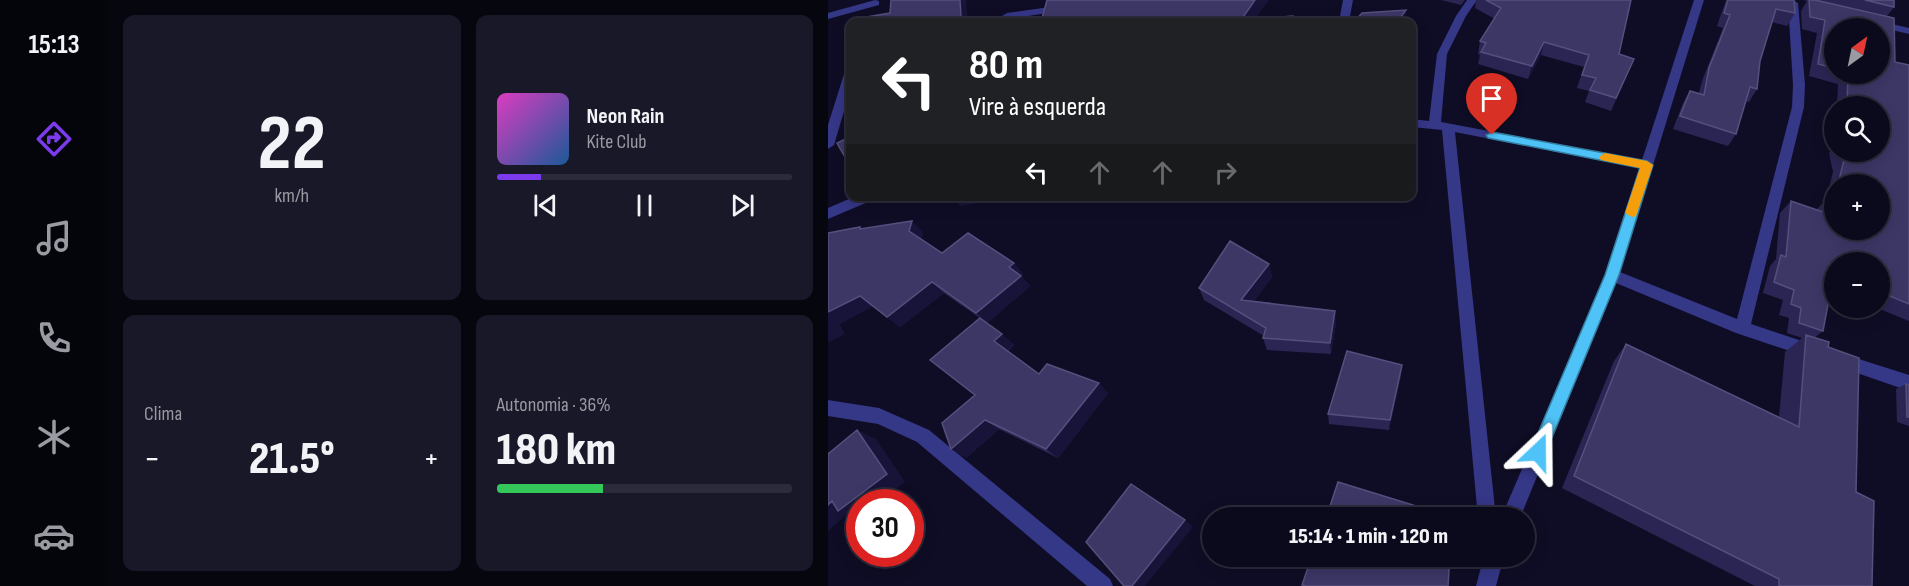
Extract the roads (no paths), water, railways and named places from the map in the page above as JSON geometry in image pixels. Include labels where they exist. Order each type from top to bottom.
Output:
[{"type":"street","points":[[1345,18],[1348,0]]},
{"type":"street","points":[[1472,0],[1455,26],[1442,54],[1441,126],[1486,507]]},
{"type":"street","points":[[1515,507],[1612,275],[1699,0]]},
{"type":"street","points":[[1742,328],[1798,107],[1799,5],[1779,0]]},
{"type":"street","points":[[828,16],[874,5]]},
{"type":"street","points":[[1007,16],[1072,7]]},
{"type":"street","points":[[1890,26],[1909,31]]},
{"type":"street","points":[[828,145],[846,87]]},
{"type":"street","points":[[1416,123],[1441,126],[1647,165]]},
{"type":"street","points":[[828,214],[858,201]]},
{"type":"street","points":[[1612,275],[1742,328],[1909,383]]},
{"type":"street","points":[[828,408],[879,416],[923,436],[1103,586]]},
{"type":"street","points":[[1486,586],[1490,567]]}]
